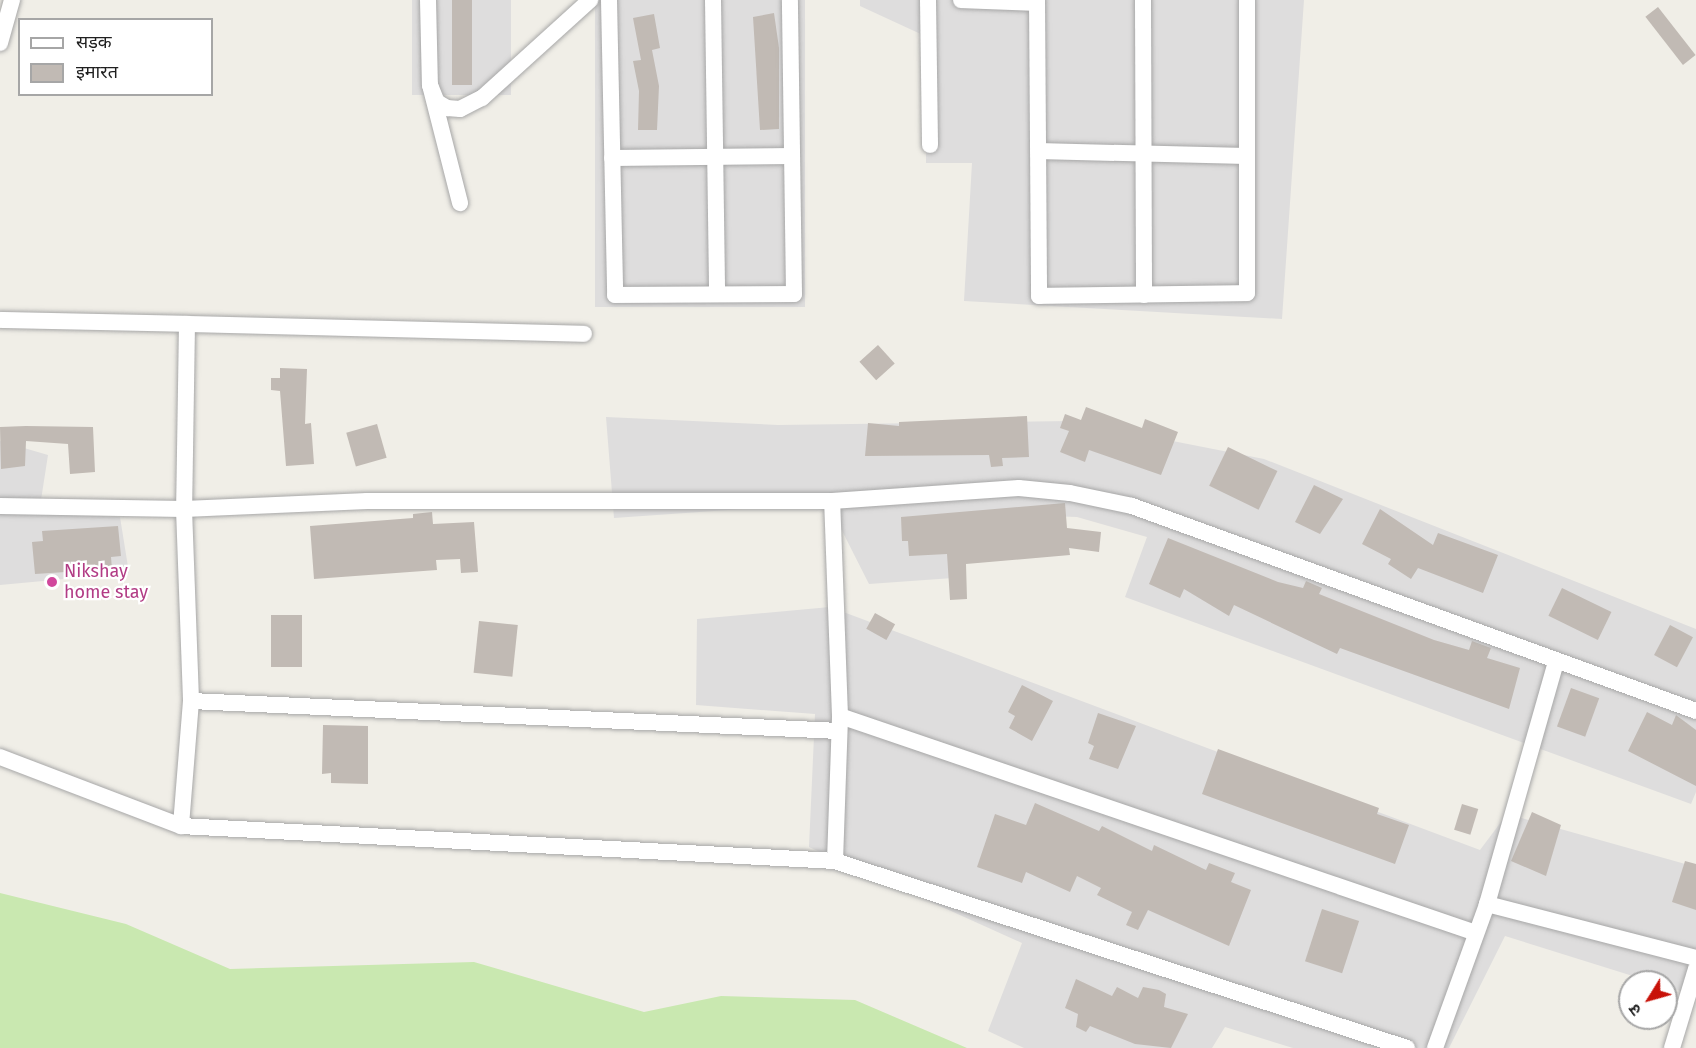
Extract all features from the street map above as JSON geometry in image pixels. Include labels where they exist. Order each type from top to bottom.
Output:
[{"type":"street","points":[[0,43],[12,0]]},
{"type":"street","points":[[428,0],[430,85],[460,203]]},
{"type":"street","points":[[430,85],[447,108],[460,109],[482,98],[590,0]]},
{"type":"street","points":[[609,0],[615,295],[794,294],[790,0]]},
{"type":"street","points":[[714,0],[713,157],[717,294]]},
{"type":"street","points":[[928,0],[930,145]]},
{"type":"street","points":[[961,0],[1037,2],[1039,296],[1247,293],[1247,0]]},
{"type":"street","points":[[1143,0],[1144,295]]},
{"type":"street","points":[[1038,151],[1144,157],[1247,156]]},
{"type":"street","points":[[612,158],[792,156]]},
{"type":"street","points":[[0,320],[584,334]]},
{"type":"street","points":[[181,825],[191,701],[183,509],[187,324]]},
{"type":"street","points":[[0,506],[183,509],[367,501],[832,501],[1019,488],[1080,495],[1132,507],[1696,711]]},
{"type":"street","points":[[832,501],[839,724],[835,861]]},
{"type":"street","points":[[1435,1048],[1487,904],[1556,662]]},
{"type":"street","points":[[191,701],[839,724],[1476,933]]},
{"type":"street","points":[[0,757],[181,825],[835,861],[1407,1048]]},
{"type":"street","points":[[1487,904],[1696,958]]},
{"type":"street","points":[[1672,1048],[1696,969]]},
{"type":"shaded area","points":[[412,0],[511,0],[511,95],[412,95]]},
{"type":"shaded area","points":[[595,0],[805,0],[805,307],[595,307]]},
{"type":"shaded area","points":[[860,0],[1304,0],[1282,319],[964,301],[972,163],[926,163],[925,36],[860,6]]},
{"type":"shaded area","points":[[606,417],[778,425],[1071,421],[1264,459],[1696,629],[1696,792],[1691,804],[1125,597],[1147,537],[1077,517],[966,513],[953,578],[869,584],[828,503],[614,518]]},
{"type":"shaded area","points":[[0,441],[48,455],[39,513],[120,517],[129,573],[0,585]]},
{"type":"shaded area","points":[[830,607],[1480,850],[1507,814],[1696,867],[1696,996],[1678,990],[1678,970],[1618,971],[1505,936],[1449,1048],[1293,1048],[1225,1027],[1212,1048],[1024,1048],[988,1031],[1022,943],[809,847],[815,714],[696,705],[697,619]]},
{"type":"green space","points":[[0,893],[126,924],[230,969],[474,962],[644,1012],[721,996],[855,1000],[967,1048],[0,1048]]},
{"type":"building","points":[[452,0],[472,0],[472,85],[452,85]]},
{"type":"building","points":[[1658,7],[1696,55],[1683,65],[1645,17]]},
{"type":"building","points":[[774,13],[779,48],[779,129],[760,130],[753,17]]},
{"type":"building","points":[[654,14],[660,48],[652,50],[659,86],[657,130],[638,130],[639,91],[633,61],[641,60],[633,18]]},
{"type":"building","points":[[878,345],[895,364],[876,380],[859,362]]},
{"type":"building","points":[[280,368],[307,369],[305,424],[311,423],[314,464],[286,466],[280,391],[271,390],[271,378],[280,378]]},
{"type":"building","points":[[1086,407],[1142,428],[1145,419],[1178,432],[1161,475],[1089,450],[1085,462],[1060,452],[1069,431],[1060,428],[1065,414],[1081,420]]},
{"type":"building","points":[[1027,416],[1029,457],[1002,458],[1003,466],[991,467],[989,455],[865,456],[868,423],[899,426],[899,422]]},
{"type":"building","points":[[377,424],[387,458],[356,466],[346,433]]},
{"type":"building","points":[[0,427],[93,427],[95,472],[70,474],[68,444],[26,441],[25,466],[1,469]]},
{"type":"building","points":[[1228,447],[1277,471],[1259,510],[1209,486]]},
{"type":"building","points":[[1314,485],[1343,499],[1320,534],[1295,522]]},
{"type":"building","points":[[1065,503],[1067,528],[1101,532],[1099,552],[1069,548],[1070,555],[966,564],[967,599],[950,600],[947,554],[909,556],[908,541],[902,541],[901,517]]},
{"type":"building","points":[[1380,509],[1433,545],[1438,533],[1498,555],[1483,593],[1418,568],[1411,579],[1388,564],[1391,559],[1362,544]]},
{"type":"building","points":[[432,512],[433,524],[474,522],[478,572],[461,573],[460,559],[436,560],[437,570],[314,579],[310,526],[413,518],[413,514]]},
{"type":"building","points":[[118,526],[121,556],[111,557],[112,569],[35,574],[32,542],[43,541],[42,531]]},
{"type":"building","points":[[1168,538],[1278,582],[1303,588],[1306,581],[1322,588],[1319,594],[1434,640],[1469,650],[1472,641],[1491,648],[1487,658],[1520,668],[1509,709],[1340,648],[1337,654],[1234,605],[1229,616],[1184,589],[1180,598],[1149,584]]},
{"type":"building","points":[[1562,588],[1611,612],[1598,640],[1548,616]]},
{"type":"building","points":[[875,613],[895,624],[886,640],[866,629]]},
{"type":"building","points":[[271,615],[302,615],[302,667],[271,667]]},
{"type":"building","points":[[479,621],[518,625],[512,677],[474,673]]},
{"type":"building","points":[[1670,625],[1693,637],[1677,667],[1654,655]]},
{"type":"building","points":[[1022,685],[1053,701],[1032,741],[1009,728],[1015,716],[1008,712]]},
{"type":"building","points":[[1571,688],[1599,698],[1585,737],[1557,727]]},
{"type":"building","points":[[1647,712],[1672,725],[1676,715],[1696,730],[1696,786],[1628,751]]},
{"type":"building","points":[[1098,713],[1136,726],[1118,769],[1089,759],[1094,746],[1088,743]]},
{"type":"building","points":[[323,725],[368,726],[368,784],[331,783],[331,773],[322,774]]},
{"type":"building","points":[[1218,749],[1379,808],[1377,814],[1409,825],[1395,864],[1202,794]]},
{"type":"building","points":[[1035,803],[1099,831],[1102,826],[1152,851],[1154,845],[1206,870],[1209,863],[1235,873],[1231,882],[1251,890],[1229,946],[1148,910],[1138,930],[1126,925],[1132,912],[1097,895],[1101,888],[1077,876],[1070,892],[1026,872],[1022,883],[977,867],[995,814],[1026,825]]},
{"type":"building","points":[[1462,804],[1478,809],[1470,835],[1454,830]]},
{"type":"building","points":[[1532,812],[1561,825],[1546,876],[1511,861]]},
{"type":"building","points":[[1685,861],[1696,864],[1696,910],[1672,902]]},
{"type":"building","points":[[1322,909],[1359,921],[1342,973],[1305,961]]},
{"type":"building","points":[[1076,979],[1112,996],[1117,987],[1138,998],[1143,987],[1166,994],[1164,1007],[1188,1014],[1171,1048],[1135,1044],[1090,1026],[1086,1032],[1076,1027],[1078,1014],[1065,1008]]},
{"type":"place","name":"Nikshay home stay","points":[[52,582]]}]
